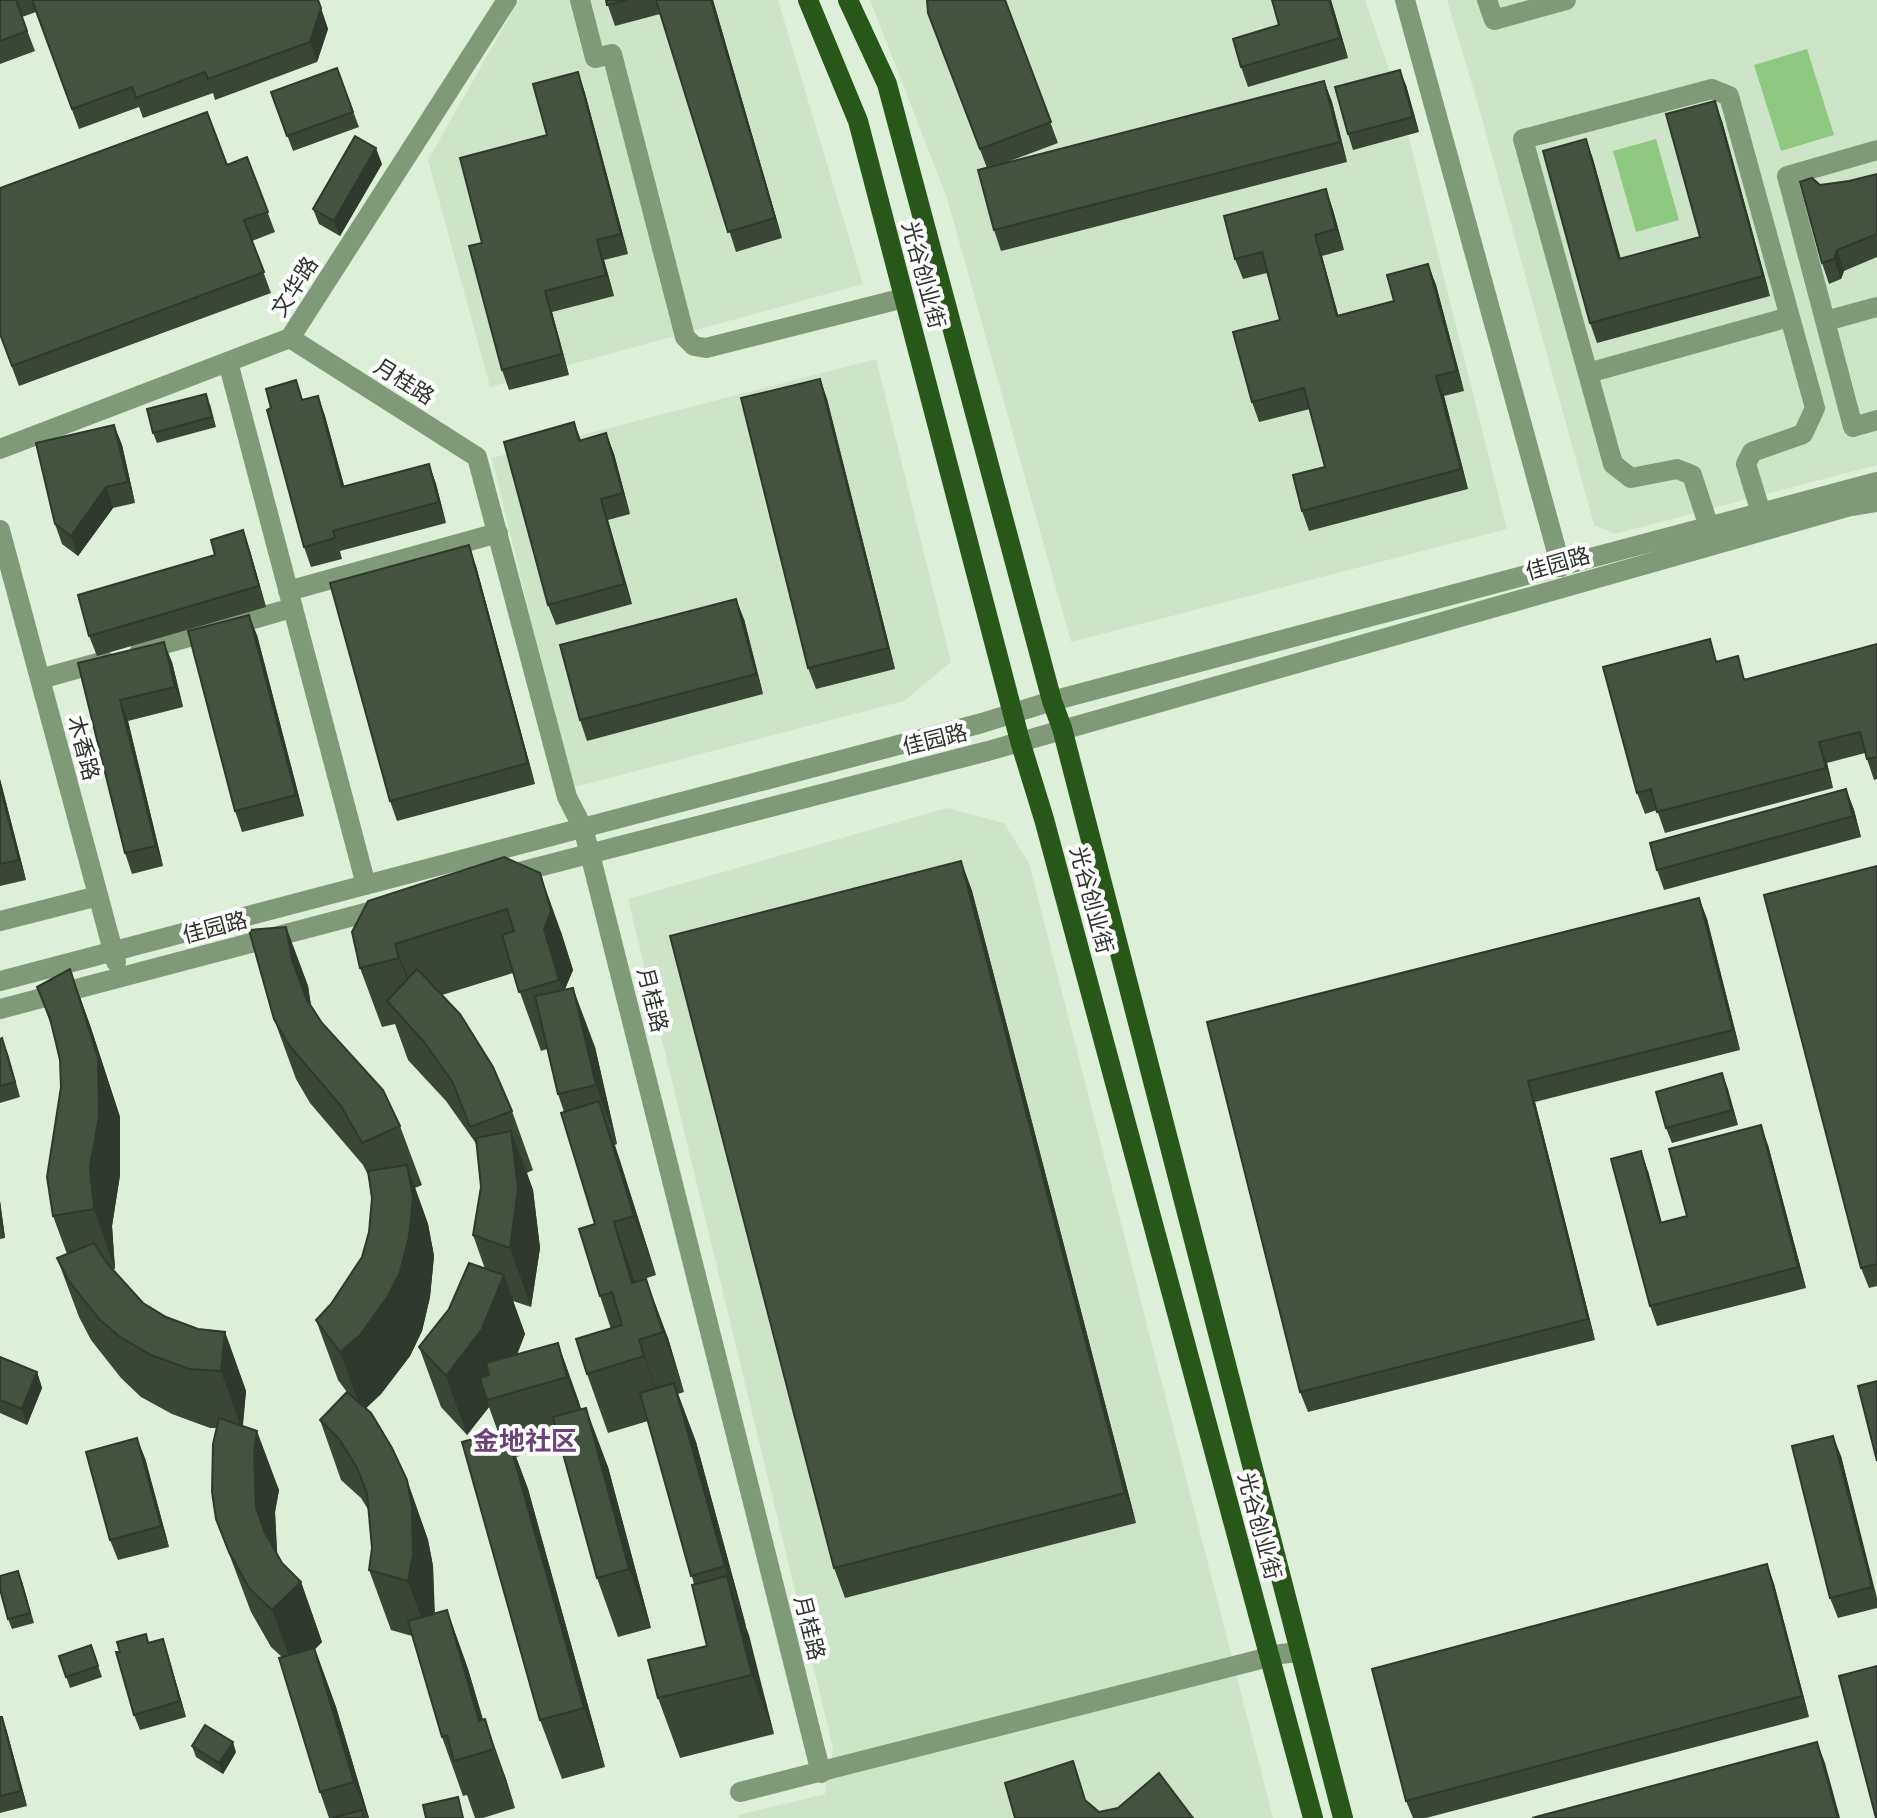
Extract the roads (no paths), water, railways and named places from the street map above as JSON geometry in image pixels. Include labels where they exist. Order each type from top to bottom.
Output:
[{"type":"main road","name":"光谷创业街","points":[[808,0],[858,121],[1012,712],[1044,819],[1313,1818]]},
{"type":"main road","name":"光谷创业街","points":[[848,0],[887,84],[1052,701],[1062,728],[1343,1818]]},
{"type":"street","name":"文华路","points":[[0,449],[290,338],[507,0]]},
{"type":"street","points":[[580,0],[595,58],[612,54],[685,337],[694,346],[706,348],[904,298]]},
{"type":"street","points":[[1405,0],[1561,567]]},
{"type":"street","points":[[1487,0],[1494,20],[1566,0]]},
{"type":"street","points":[[1709,527],[1692,475],[1677,469],[1631,478],[1613,464],[1523,139],[1712,89],[1729,96],[1815,408],[1803,434],[1752,452],[1746,464],[1761,513]]},
{"type":"street","points":[[1877,150],[1787,176],[1853,427],[1877,420]]},
{"type":"street","points":[[1826,321],[1877,307]]},
{"type":"street","points":[[1588,373],[1789,317]]},
{"type":"street","name":"月桂路","points":[[290,338],[477,457],[567,797],[583,828],[590,854],[821,1773]]},
{"type":"street","points":[[228,362],[366,885]]},
{"type":"street","name":"佳园路","points":[[0,981],[982,723],[1052,701],[1877,482]]},
{"type":"street","name":"佳园路","points":[[494,879],[1020,741],[1851,506],[1877,502]]},
{"type":"street","name":"木香路","points":[[0,530],[120,978]]},
{"type":"street","points":[[40,679],[498,533]]},
{"type":"street","points":[[0,921],[98,896]]},
{"type":"street","name":"佳园路","points":[[0,1009],[405,903]]},
{"type":"street","points":[[740,1792],[1269,1657],[1300,1652]]},
{"type":"district","name":"金地社区","points":[[525,1441]]}]
